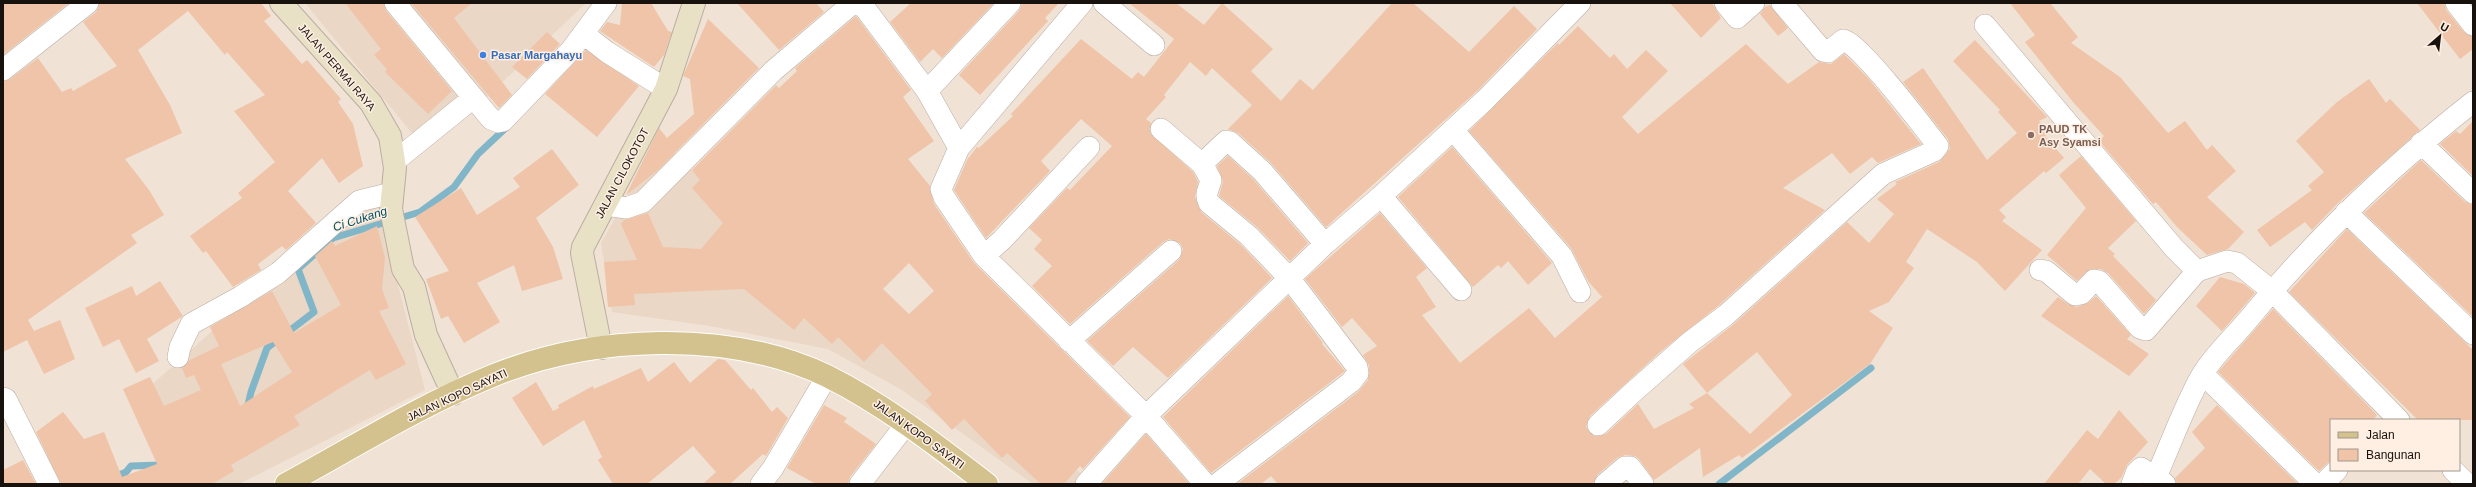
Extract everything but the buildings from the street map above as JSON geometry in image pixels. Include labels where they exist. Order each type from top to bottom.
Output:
[{"type":"main road","name":"JALAN KOPO SAYATI","points":[[286,484],[446,397],[527,363],[602,348],[690,343],[728,346],[792,362],[827,376],[870,399],[907,424],[987,484]]},
{"type":"street","points":[[3,70],[88,3]]},
{"type":"street","name":"JALAN PERMAI RAYA","points":[[281,3],[371,103],[390,136],[395,161],[391,201],[398,247],[405,275],[402,291],[414,341],[446,397]]},
{"type":"street","points":[[395,3],[491,119],[498,122],[503,121],[538,87],[585,35],[606,3]]},
{"type":"street","name":"JALAN CILOKOTOT","points":[[602,348],[582,253],[586,241],[666,89],[694,3]]},
{"type":"street","points":[[606,205],[626,208],[643,202],[773,71],[853,3]]},
{"type":"street","points":[[861,3],[927,91],[958,148]]},
{"type":"street","points":[[927,91],[1010,3]]},
{"type":"street","points":[[1082,3],[958,148],[941,189],[944,197],[984,256],[1146,416],[1205,484]]},
{"type":"street","points":[[1104,3],[1154,45]]},
{"type":"street","points":[[1086,484],[1146,416],[1290,280],[1325,244],[1382,196],[1452,130],[1580,3]]},
{"type":"street","points":[[1725,3],[1737,18],[1754,3]]},
{"type":"street","points":[[1598,426],[1631,394],[1690,342],[1726,315],[1884,174],[1934,151],[1938,146],[1903,101],[1854,46],[1843,40],[1828,52],[1823,51],[1782,3]]},
{"type":"street","points":[[2456,3],[2473,25]]},
{"type":"street","points":[[1986,25],[2174,248],[2197,271]]},
{"type":"street","points":[[585,35],[607,52],[666,89]]},
{"type":"street","points":[[395,161],[473,98]]},
{"type":"street","points":[[2149,477],[2203,374],[2272,291],[2346,212],[2421,143],[2473,102]]},
{"type":"street","points":[[1161,129],[1202,164],[1211,180],[1206,191],[1206,197],[1209,203],[1249,236],[1290,280],[1357,367],[1358,373],[1351,382],[1217,484]]},
{"type":"street","points":[[1452,130],[1562,256],[1580,292]]},
{"type":"street","points":[[1202,164],[1221,144],[1226,141],[1230,142],[1262,171],[1325,244]]},
{"type":"street","points":[[2421,143],[2473,193]]},
{"type":"street","points":[[984,256],[1002,240],[1088,147]]},
{"type":"street","points":[[1382,196],[1461,290]]},
{"type":"street","points":[[178,357],[180,347],[191,324],[240,297],[278,273],[359,201],[391,201]]},
{"type":"street","points":[[2346,212],[2473,334]]},
{"type":"street","points":[[1069,341],[1171,251]]},
{"type":"street","points":[[2040,270],[2046,271],[2075,295],[2081,294],[2094,280],[2099,281],[2140,328],[2146,330],[2169,306],[2197,271],[2227,261],[2237,263],[2272,291],[2392,418]]},
{"type":"street","points":[[2203,374],[2315,484]]},
{"type":"street","points":[[761,484],[773,468],[827,376]]},
{"type":"street","points":[[3,398],[6,399],[49,484]]},
{"type":"street","points":[[860,484],[907,424]]},
{"type":"street","points":[[1605,484],[1625,467],[1630,467],[1643,484]]},
{"type":"street","points":[[2323,484],[2335,471]]},
{"type":"street","points":[[2454,471],[2467,484]]},
{"type":"shaded area","points":[[305,3],[388,3],[469,107],[421,144]]},
{"type":"shaded area","name":"Pasar Margahayu","points":[[392,3],[586,3],[476,107]]},
{"type":"shaded area","points":[[660,139],[836,311],[1031,435],[1090,480],[1150,424],[1198,484],[1033,484],[902,390],[828,349],[710,326],[612,312],[601,243]]},
{"type":"shaded area","points":[[377,203],[425,390],[239,484],[117,484],[159,465],[137,398],[238,308]]},
{"type":"waterway","name":"Ci Cukang","points":[[247,409],[251,392],[267,348],[314,312],[298,269],[333,238],[420,212],[454,187],[478,154],[509,125]]},
{"type":"waterway","points":[[1719,484],[1871,368]]},
{"type":"waterway","name":"Ci Cukang","points":[[100,484],[126,472],[131,466],[161,465]]},
{"type":"place","name":"Pasar Margahayu","points":[[483,55]]},
{"type":"place","name":"PAUD TK Asy Syamsi","points":[[2031,135]]}]
